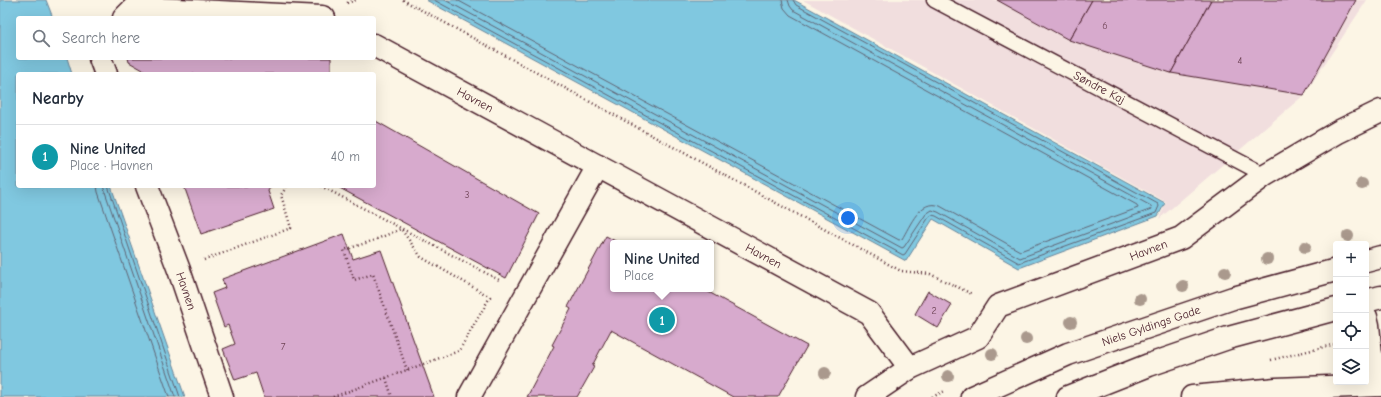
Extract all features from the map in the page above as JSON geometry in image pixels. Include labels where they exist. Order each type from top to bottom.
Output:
[{"type":"street","points":[[126,16],[134,8],[314,16]]},
{"type":"street","name":"Havnen","points":[[376,46],[869,313],[910,368]]},
{"type":"street","points":[[101,60],[105,72]]},
{"type":"street","name":"Havnen","points":[[998,306],[1181,238],[1265,175],[1338,132],[1381,111]]},
{"type":"street","points":[[469,397],[598,166]]},
{"type":"street","name":"Havnen","points":[[149,188],[179,270],[222,397]]},
{"type":"street","points":[[1369,260],[1381,257]]},
{"type":"street","name":"Niels Gyldings Gade","points":[[972,397],[1068,354],[1233,298],[1333,271]]},
{"type":"street","points":[[1369,300],[1381,297]]},
{"type":"street","points":[[866,397],[910,368],[978,337],[998,306]]},
{"type":"street","points":[[1068,397],[1228,338],[1333,310]]},
{"type":"street","points":[[1202,396],[1276,389],[1378,385],[1369,330]]},
{"type":"lane","name":"Søndre Kaj","points":[[934,0],[1265,175]]},
{"type":"path","points":[[403,0],[901,271],[930,274],[998,306]]},
{"type":"path","points":[[179,270],[291,228],[281,195],[286,188]]},
{"type":"path","points":[[325,188],[488,275]]},
{"type":"path","points":[[333,397],[459,351],[490,297],[421,257],[401,229]]},
{"type":"path","points":[[401,229],[372,241],[344,250],[354,280],[373,274],[407,370]]},
{"type":"path","points":[[386,378],[392,397]]},
{"type":"shaded area","points":[[803,0],[1367,0],[1304,95],[1159,219],[1166,202]]},
{"type":"water","points":[[0,0],[46,0],[52,16],[16,16],[16,60],[68,60],[71,72],[16,72],[16,188],[112,188],[185,397],[0,397]]},
{"type":"water","points":[[426,0],[794,0],[1165,203],[1158,216],[1019,268],[933,219],[906,261]]},
{"type":"building","points":[[997,0],[1092,0],[1069,40]]},
{"type":"building","points":[[1092,0],[1211,0],[1171,73],[1069,40]]},
{"type":"building","points":[[1211,0],[1356,0],[1304,95],[1171,73]]},
{"type":"building","points":[[128,60],[331,60],[331,72],[144,72],[143,70],[129,62]]},
{"type":"building","points":[[376,121],[539,214],[506,278],[340,188],[376,188]]},
{"type":"building","points":[[185,188],[270,188],[268,191],[274,209],[201,234]]},
{"type":"building","points":[[344,234],[353,259],[381,250],[434,397],[264,397],[256,373],[235,380],[223,349],[235,344],[228,325],[224,327],[212,293],[225,288],[222,279]]},
{"type":"building","points":[[606,236],[613,240],[610,240],[610,292],[708,292],[807,346],[778,397],[733,397],[611,330],[592,366],[594,367],[577,397],[527,397],[554,346],[552,345],[571,309],[568,307]]},
{"type":"building","points":[[928,291],[952,305],[938,328],[915,314]]},
{"type":"place","name":"Nine United","points":[[662,320]]}]
